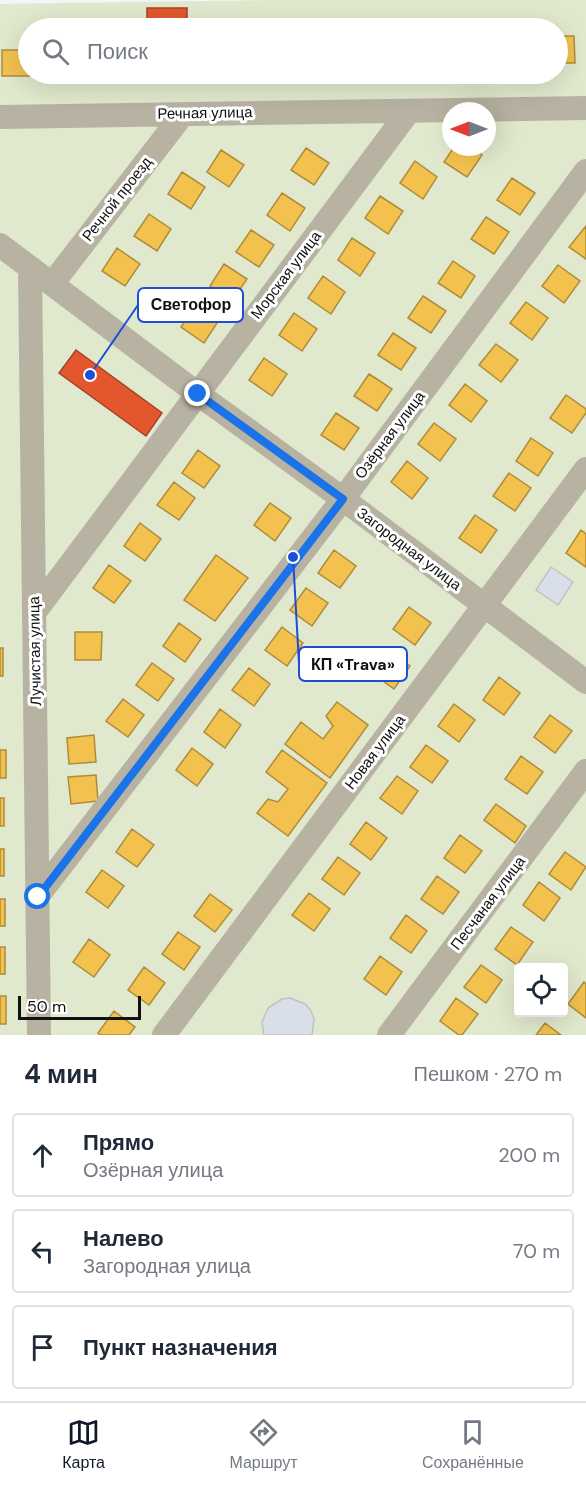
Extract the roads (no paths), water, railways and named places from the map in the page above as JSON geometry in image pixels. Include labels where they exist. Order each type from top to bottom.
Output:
[{"type":"street","name":"Речная улица","points":[[0,117],[586,108]]},
{"type":"street","name":"Морская улица","points":[[34,613],[409,111]]},
{"type":"street","name":"Речной проезд","points":[[52,284],[183,114]]},
{"type":"street","name":"Озёрная улица","points":[[38,897],[343,499],[586,171]]},
{"type":"street","name":"Загородная улица","points":[[0,245],[586,681]]},
{"type":"street","name":"Лучистая улица","points":[[30,268],[39,1035]]},
{"type":"street","name":"Новая улица","points":[[164,1035],[586,469]]},
{"type":"street","name":"Песчаная улица","points":[[389,1035],[586,771]]},
{"type":"place","name":"Светофор","points":[[90,375]]},
{"type":"place","name":"КП «Trava»","points":[[293,557]]}]
